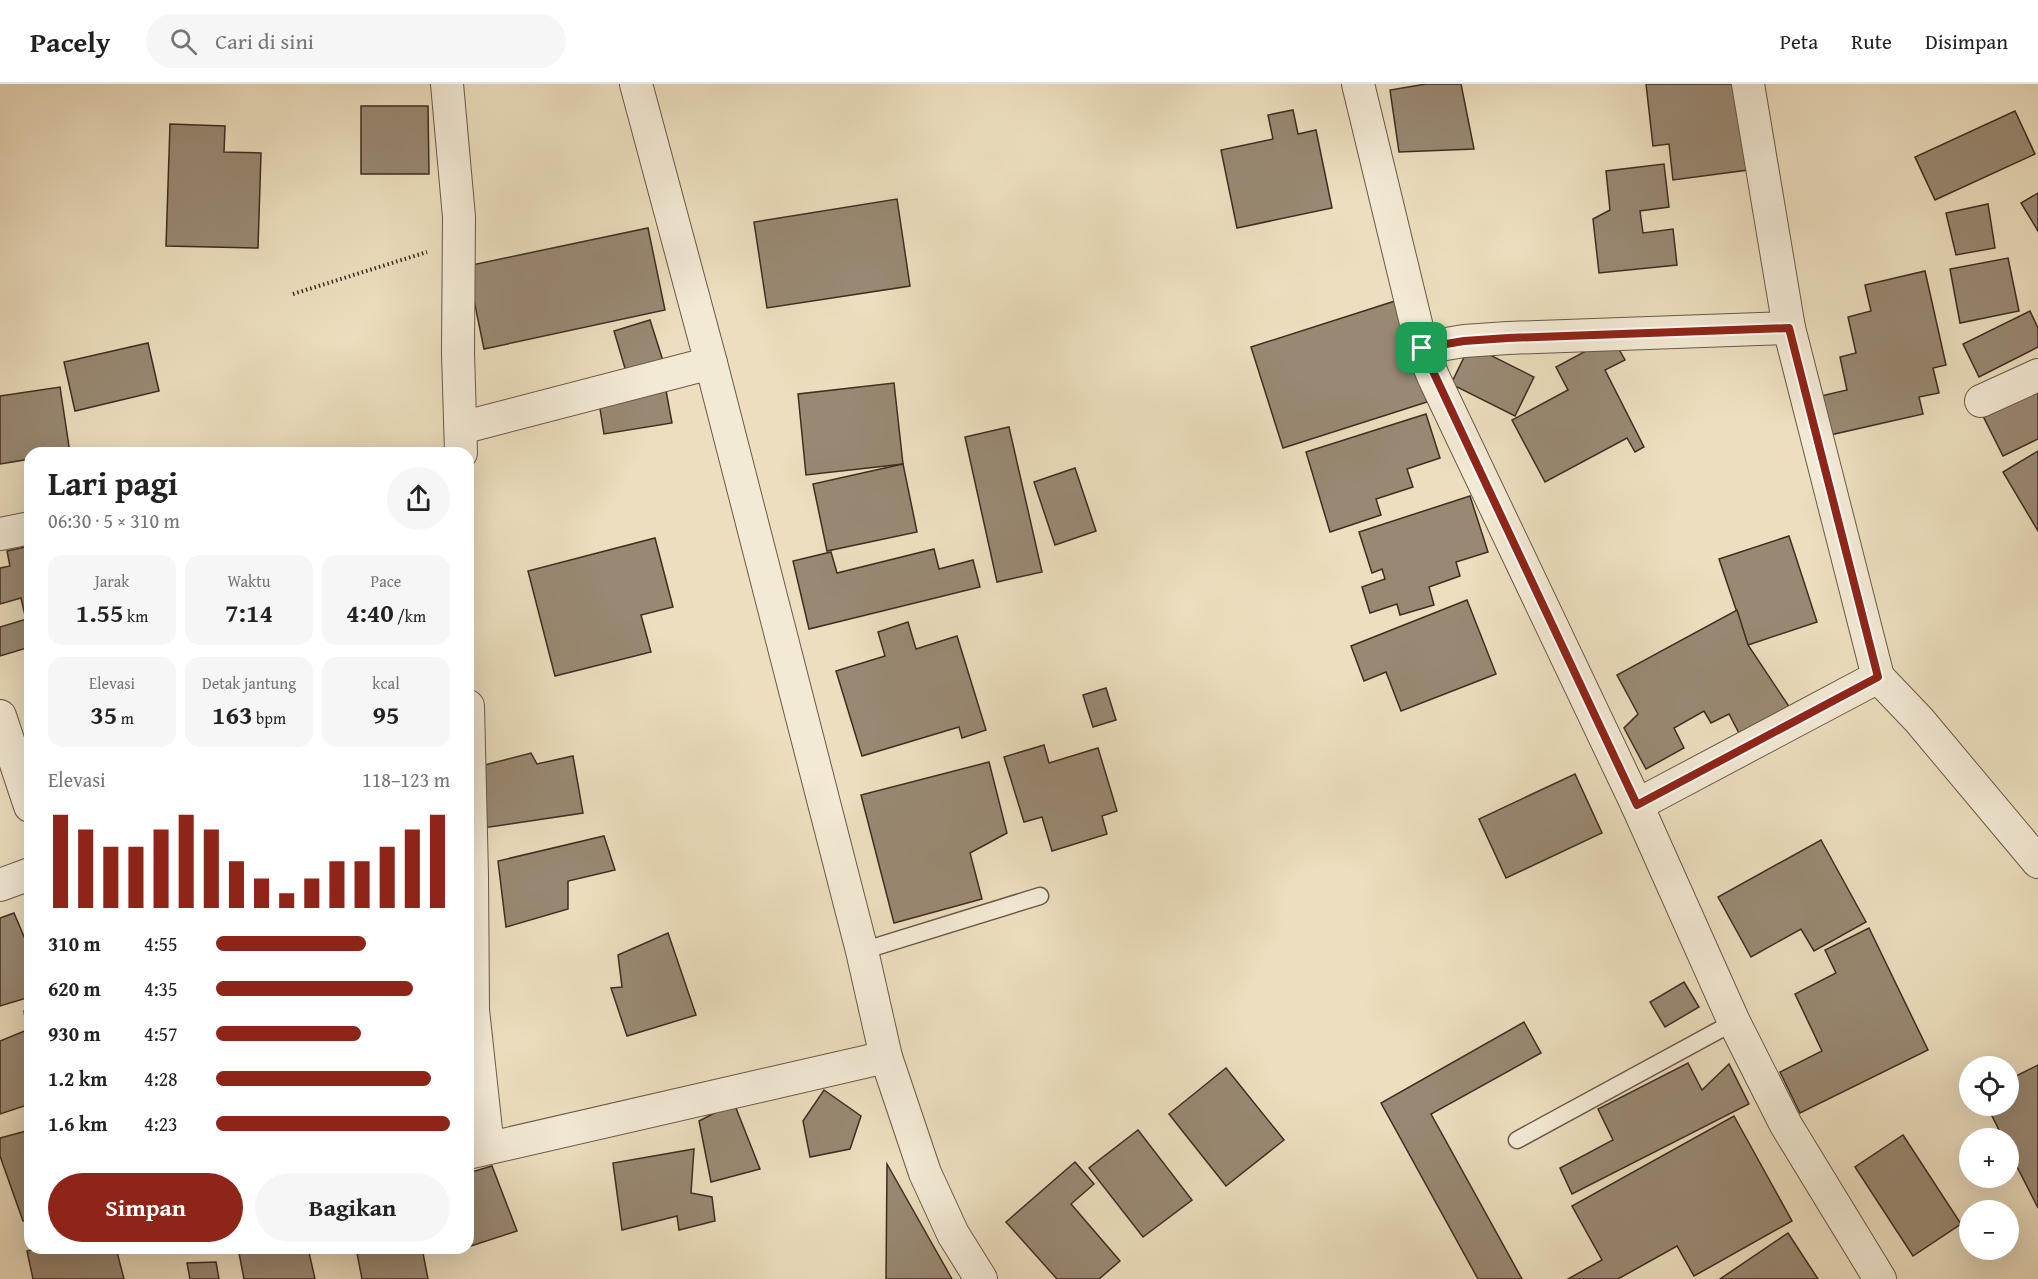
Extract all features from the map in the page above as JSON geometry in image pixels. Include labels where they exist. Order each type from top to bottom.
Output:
[{"type":"street","points":[[447,84],[459,217],[458,343],[461,441],[711,363]]},
{"type":"street","points":[[636,84],[711,363],[862,951],[886,1057],[925,1173],[953,1234],[981,1279]]},
{"type":"street","points":[[1358,84],[1422,348],[1637,805],[1734,1022],[1786,1125],[1880,1279]]},
{"type":"street","points":[[1748,84],[1789,328],[1878,677],[1918,720],[2038,862]]},
{"type":"street","points":[[1422,348],[1464,341],[1508,338],[1789,328]]},
{"type":"street","points":[[1981,401],[2038,375]]},
{"type":"street","points":[[0,534],[24,529]]},
{"type":"street","points":[[1637,805],[1878,677]]},
{"type":"street","points":[[0,716],[24,788]]},
{"type":"street","points":[[0,885],[24,876]]},
{"type":"street","points":[[474,1038],[478,1150],[886,1057]]},
{"type":"lane","points":[[862,951],[1040,896]]},
{"type":"lane","points":[[1517,1140],[1734,1022]]},
{"type":"path","points":[[293,294],[459,242]]},
{"type":"building","points":[[1426,84],[1461,84],[1474,149],[1399,152],[1390,90]]},
{"type":"building","points":[[1646,84],[1738,84],[1748,170],[1673,180],[1669,144],[1653,146]]},
{"type":"building","points":[[361,106],[428,106],[429,174],[361,174]]},
{"type":"building","points":[[1293,110],[1298,134],[1316,130],[1332,208],[1237,228],[1221,150],[1273,139],[1268,115]]},
{"type":"building","points":[[2015,111],[2035,154],[1935,200],[1915,157]]},
{"type":"building","points":[[170,124],[225,126],[224,152],[261,153],[258,248],[166,246]]},
{"type":"building","points":[[1664,164],[1669,207],[1640,211],[1643,233],[1673,229],[1677,265],[1599,273],[1593,219],[1610,210],[1606,171]]},
{"type":"building","points":[[2038,193],[2038,231],[2021,203]]},
{"type":"building","points":[[897,199],[910,286],[767,308],[754,222]]},
{"type":"building","points":[[1988,204],[1995,248],[1956,255],[1946,213]]},
{"type":"building","points":[[648,228],[665,310],[484,349],[467,266]]},
{"type":"building","points":[[2008,258],[2019,311],[1960,323],[1950,269]]},
{"type":"building","points":[[1925,271],[1946,365],[1933,368],[1939,393],[1919,397],[1923,414],[1830,435],[1821,396],[1847,390],[1840,357],[1856,353],[1848,317],[1871,311],[1865,285]]},
{"type":"building","points":[[1395,301],[1427,402],[1283,448],[1251,347]]},
{"type":"building","points":[[2030,311],[2038,328],[2038,347],[1979,377],[1963,344]]},
{"type":"building","points":[[650,320],[664,364],[627,375],[614,331]]},
{"type":"building","points":[[1612,337],[1625,360],[1605,370],[1644,447],[1635,452],[1627,438],[1545,482],[1512,420],[1568,390],[1556,367]]},
{"type":"building","points":[[148,343],[159,391],[75,411],[64,362]]},
{"type":"building","points":[[1470,345],[1534,377],[1515,416],[1451,384]]},
{"type":"building","points":[[894,383],[903,464],[806,475],[798,394]]},
{"type":"building","points":[[665,385],[672,423],[604,434],[598,396]]},
{"type":"building","points":[[2038,386],[2038,439],[2003,456],[1982,414]]},
{"type":"building","points":[[60,387],[69,447],[24,447],[24,460],[0,464],[0,396]]},
{"type":"building","points":[[1426,414],[1440,458],[1407,469],[1413,487],[1376,499],[1381,515],[1330,532],[1306,452]]},
{"type":"building","points":[[1009,427],[1042,572],[997,582],[965,437]]},
{"type":"building","points":[[2038,451],[2038,531],[2003,472]]},
{"type":"building","points":[[903,464],[917,532],[827,551],[813,484]]},
{"type":"building","points":[[1075,468],[1096,531],[1055,545],[1034,482]]},
{"type":"building","points":[[1470,496],[1488,552],[1456,562],[1460,576],[1429,587],[1434,605],[1400,615],[1397,604],[1370,613],[1362,587],[1385,579],[1382,569],[1372,573],[1359,532]]},
{"type":"building","points":[[1789,536],[1817,622],[1748,645],[1719,559]]},
{"type":"building","points":[[655,538],[673,607],[641,615],[651,652],[555,676],[528,571]]},
{"type":"building","points":[[24,547],[24,611],[21,598],[0,604],[0,568],[10,566],[7,551]]},
{"type":"building","points":[[934,549],[939,569],[973,560],[980,587],[809,629],[793,561],[831,552],[837,573]]},
{"type":"building","points":[[1467,600],[1496,674],[1401,711],[1386,672],[1364,681],[1351,646]]},
{"type":"building","points":[[1737,610],[1748,645],[1790,708],[1740,735],[1729,714],[1711,723],[1704,711],[1674,728],[1684,748],[1646,769],[1624,728],[1638,714],[1617,675]]},
{"type":"building","points":[[24,620],[24,649],[0,656],[0,627]]},
{"type":"building","points":[[908,622],[916,649],[957,636],[986,730],[962,738],[959,727],[862,756],[836,671],[885,656],[878,632]]},
{"type":"building","points":[[1106,688],[1116,720],[1093,727],[1083,695]]},
{"type":"building","points":[[1044,745],[1049,763],[1098,748],[1117,811],[1102,816],[1107,834],[1052,851],[1042,817],[1024,822],[1004,757]]},
{"type":"building","points":[[531,753],[537,764],[573,756],[583,813],[483,828],[477,767]]},
{"type":"building","points":[[989,762],[1007,833],[970,853],[982,899],[894,923],[861,795]]},
{"type":"building","points":[[1575,774],[1602,833],[1506,878],[1479,819]]},
{"type":"building","points":[[604,836],[615,870],[568,881],[568,909],[506,927],[498,861]]},
{"type":"building","points":[[1821,840],[1866,922],[1814,951],[1801,929],[1751,957],[1718,897]]},
{"type":"building","points":[[14,913],[24,937],[24,999],[0,1006],[0,918]]},
{"type":"building","points":[[1869,928],[1928,1050],[1800,1113],[1780,1072],[1822,1051],[1795,994],[1836,973],[1825,950]]},
{"type":"building","points":[[668,933],[696,1015],[627,1036],[611,988],[622,987],[618,955]]},
{"type":"building","points":[[1684,982],[1699,1007],[1665,1027],[1650,1002]]},
{"type":"building","points":[[1524,1022],[1541,1053],[1431,1114],[1522,1279],[1478,1279],[1381,1103]]},
{"type":"building","points":[[24,1031],[24,1106],[0,1114],[0,1041]]},
{"type":"building","points":[[1688,1063],[1702,1090],[1729,1064],[1749,1104],[1572,1194],[1560,1168],[1613,1140],[1598,1109]]},
{"type":"building","points":[[2038,1065],[2038,1208],[2019,1171],[2019,1128],[1998,1128],[1992,1116],[2019,1116],[2019,1074]]},
{"type":"building","points":[[1226,1068],[1284,1140],[1226,1186],[1169,1114]]},
{"type":"building","points":[[824,1090],[861,1116],[850,1149],[810,1157],[803,1121]]},
{"type":"building","points":[[734,1103],[760,1169],[711,1182],[699,1121]]},
{"type":"building","points":[[1734,1116],[1792,1221],[1694,1276],[1677,1246],[1618,1279],[1568,1279],[1602,1260],[1572,1206]]},
{"type":"building","points":[[1138,1130],[1192,1200],[1143,1237],[1089,1168]]},
{"type":"building","points":[[24,1132],[23,1221],[0,1156],[0,1138]]},
{"type":"building","points":[[1903,1135],[1959,1221],[1959,1225],[1913,1256],[1855,1167]]},
{"type":"building","points":[[694,1149],[691,1193],[712,1197],[715,1221],[679,1230],[677,1216],[622,1230],[613,1163]]},
{"type":"building","points":[[1075,1162],[1094,1184],[1071,1204],[1120,1261],[1099,1279],[1057,1279],[1006,1222]]},
{"type":"building","points":[[887,1164],[952,1279],[886,1279]]},
{"type":"building","points":[[492,1166],[517,1231],[474,1245],[474,1171]]},
{"type":"building","points":[[1788,1233],[1818,1279],[1720,1279]]},
{"type":"building","points":[[28,1254],[118,1254],[124,1279],[33,1279]]},
{"type":"building","points":[[239,1254],[309,1254],[315,1279],[244,1279]]},
{"type":"building","points":[[357,1254],[423,1254],[428,1279],[362,1279]]},
{"type":"building","points":[[216,1262],[219,1279],[190,1279],[187,1263]]},
{"type":"route","points":[[1789,328],[1878,677],[1637,805],[1433,376],[1422,348],[1464,341],[1508,338],[1789,328]]}]
